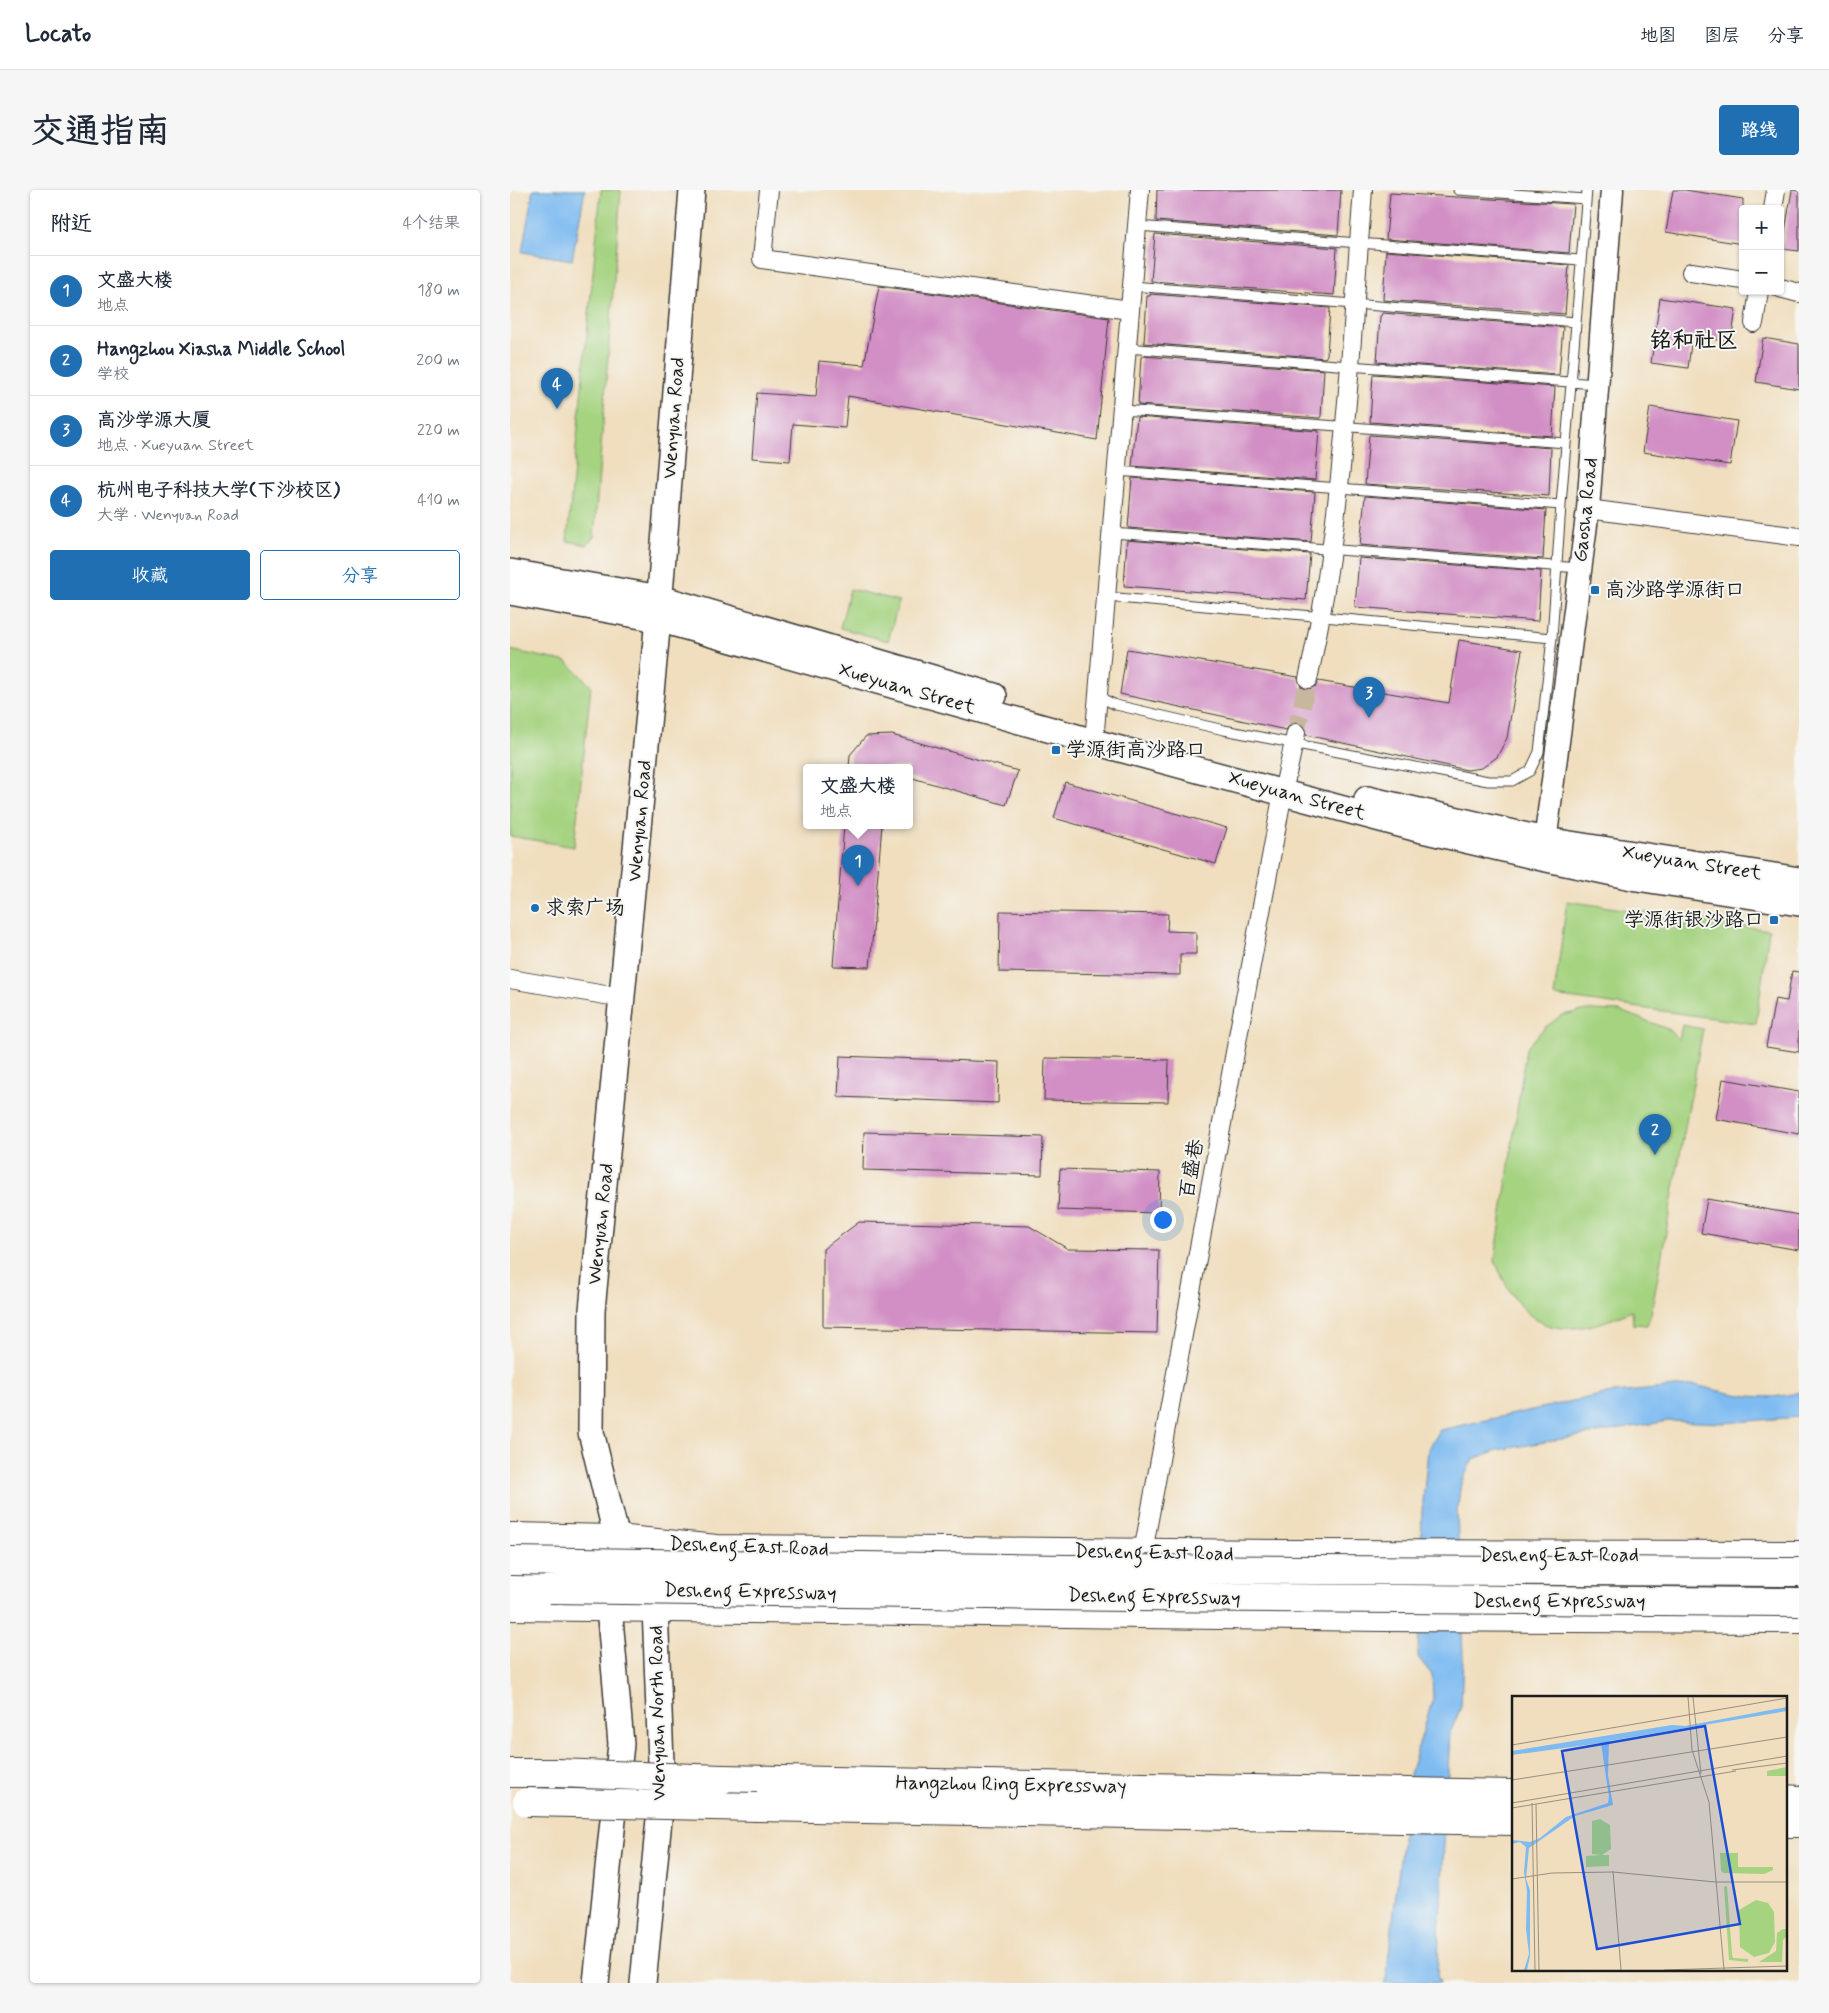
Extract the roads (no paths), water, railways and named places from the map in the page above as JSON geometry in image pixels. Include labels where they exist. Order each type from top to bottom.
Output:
[{"type":"main road","name":"Wenyuan Road","points":[[617,1539],[591,1432],[592,1310],[659,608],[692,190]]},
{"type":"main road","name":"Xueyuan Street","points":[[510,572],[659,608],[1095,734],[1285,786],[1414,828],[1544,849],[1799,880]]},
{"type":"main road","name":"Xueyuan Street","points":[[510,592],[659,608]]},
{"type":"main road","name":"Xueyuan Street","points":[[1544,849],[1637,878],[1799,903]]},
{"type":"main road","name":"Desheng East Road","points":[[510,1537],[617,1539],[716,1549],[1799,1555]]},
{"type":"main road","name":"Wenyuan North Road","points":[[597,1976],[620,1744],[609,1607],[617,1539]]},
{"type":"main road","name":"Wenyuan North Road","points":[[617,1539],[655,1607],[662,1789],[644,1978]]},
{"type":"main road","name":"Desheng Expressway","points":[[510,1561],[1071,1569],[1799,1572]]},
{"type":"main road","name":"Desheng Expressway","points":[[510,1588],[1137,1598],[1799,1602]]},
{"type":"main road","points":[[510,1606],[1392,1617],[1799,1619]]},
{"type":"main road","name":"Hangzhou Ring Expressway","points":[[510,1773],[1512,1794]]},
{"type":"main road","points":[[1786,1799],[1799,1800]]},
{"type":"main road","name":"Hangzhou Ring Expressway","points":[[518,1801],[1512,1821]]},
{"type":"main road","points":[[1786,1823],[1799,1823]]},
{"type":"street","points":[[768,190],[762,260],[1130,310]]},
{"type":"street","points":[[1095,734],[1140,190]]},
{"type":"street","points":[[1308,679],[1322,618],[1339,488],[1363,190]]},
{"type":"street","name":"Gaosha Road","points":[[1544,849],[1588,509],[1612,190]]},
{"type":"street","points":[[1774,205],[1776,190]]},
{"type":"street","points":[[1691,272],[1739,279]]},
{"type":"street","points":[[1784,289],[1799,292]]},
{"type":"street","points":[[1754,323],[1758,295]]},
{"type":"street","points":[[1588,509],[1799,537]]},
{"type":"street","name":"百盛巷","points":[[1143,1552],[1295,738]]},
{"type":"street","points":[[510,979],[623,998]]},
{"type":"lane","points":[[1099,697],[1116,705],[1295,738],[1488,781],[1512,781],[1530,771],[1539,752],[1552,638],[1560,505],[1586,195],[1458,190]]},
{"type":"lane","points":[[1137,226],[1580,260]]},
{"type":"lane","points":[[1132,286],[1576,322]]},
{"type":"lane","points":[[1127,348],[1597,384]]},
{"type":"lane","points":[[1122,410],[1566,443]]},
{"type":"lane","points":[[1117,471],[1560,505]]},
{"type":"lane","points":[[1112,533],[1580,568]]},
{"type":"lane","points":[[1107,597],[1552,638]]},
{"type":"water","points":[[533,190],[585,190],[572,260],[522,252]]},
{"type":"water","points":[[1695,1385],[1733,1394],[1760,1397],[1773,1397],[1799,1392],[1799,1417],[1724,1423],[1668,1421],[1498,1450],[1473,1459],[1461,1483],[1457,1511],[1463,1657],[1461,1707],[1450,1733],[1437,1976],[1440,1983],[1384,1983],[1410,1774],[1433,1698],[1432,1675],[1418,1657],[1422,1511],[1428,1450],[1440,1430],[1605,1394]]},
{"type":"tunnel","points":[[1296,733],[1308,679]]},
{"type":"place","name":"杭州电子科技大学(下沙校区)","points":[[557,409]]},
{"type":"place","name":"高沙路学源街口","points":[[1595,590]]},
{"type":"place","name":"高沙学源大厦","points":[[1369,718]]},
{"type":"place","name":"学源街高沙路口","points":[[1056,750]]},
{"type":"place","name":"文盛大楼","points":[[858,886]]},
{"type":"place","name":"求索广场","points":[[535,908]]},
{"type":"place","name":"学源街银沙路口","points":[[1774,920]]},
{"type":"place","name":"Hangzhou Xiasha Middle School","points":[[1655,1155]]},
{"type":"district","name":"铭和社区","points":[[1694,341]]}]
